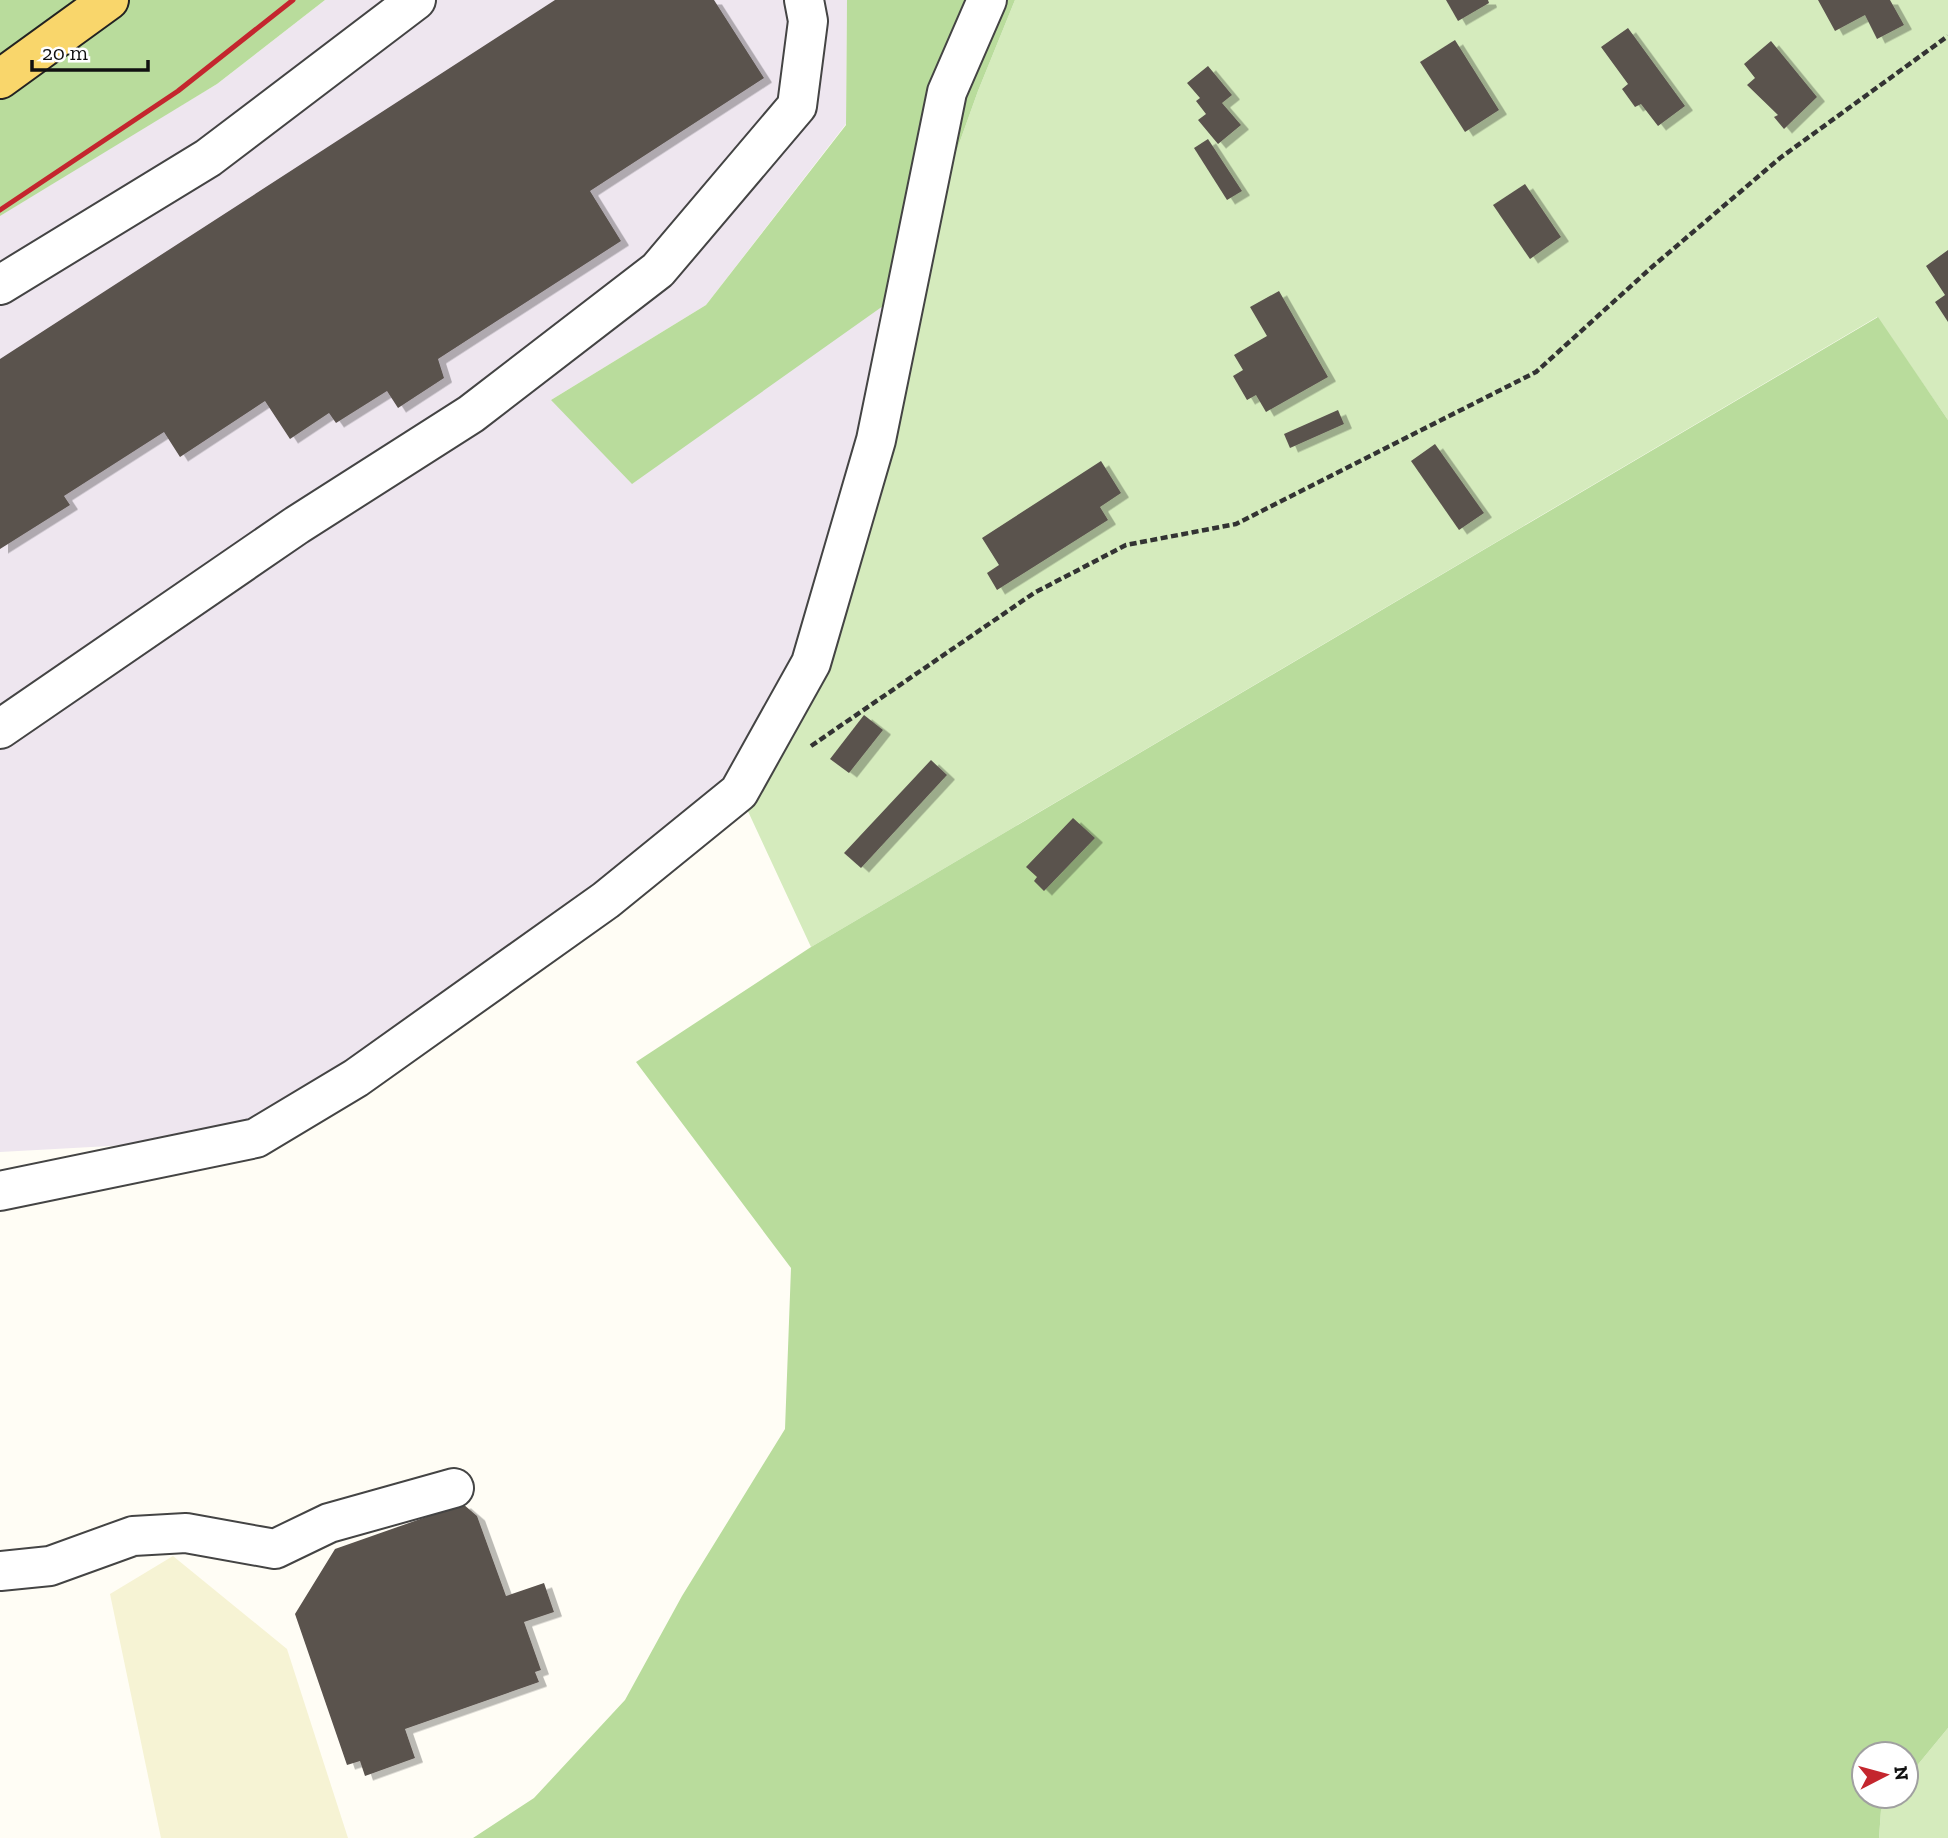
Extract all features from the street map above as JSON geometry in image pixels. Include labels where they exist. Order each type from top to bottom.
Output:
[{"type":"main road","points":[[0,79],[109,0]]},
{"type":"street","points":[[0,285],[208,158],[416,0]]},
{"type":"street","points":[[0,729],[297,525],[471,414],[658,270],[797,106],[808,21],[804,0]]},
{"type":"street","points":[[0,1191],[256,1138],[356,1078],[606,900],[739,792],[811,663],[876,440],[947,92],[987,0]]},
{"type":"street","points":[[0,1571],[50,1566],[132,1536],[186,1533],[275,1549],[329,1523],[454,1488]]},
{"type":"path","points":[[808,747],[1034,593],[1126,545],[1236,524],[1536,372],[1651,267],[1780,158],[1948,36]]},
{"type":"shaded area","points":[[325,0],[847,0],[846,124],[706,305],[551,400],[907,289],[811,663],[739,792],[256,1138],[0,1152],[0,213],[217,84]]},
{"type":"shaded area","points":[[173,1556],[287,1649],[348,1838],[161,1838],[110,1594]]},
{"type":"green space","points":[[0,0],[325,0],[217,84],[0,216]]},
{"type":"green space","points":[[847,0],[1015,0],[978,91],[907,289],[632,484],[551,400],[706,305],[846,125]]},
{"type":"green space","points":[[1015,0],[1948,0],[1948,420],[1877,317],[811,947],[739,792],[811,663],[907,289],[978,91]]},
{"type":"green space","points":[[1878,317],[1948,420],[1948,1728],[1920,1762],[1920,1740],[1850,1740],[1850,1810],[1881,1810],[1879,1838],[473,1838],[534,1798],[625,1700],[682,1596],[785,1429],[791,1268],[636,1062],[811,947]]},
{"type":"green space","points":[[1948,1728],[1948,1838],[1879,1838],[1881,1810],[1920,1810],[1920,1762]]},
{"type":"building","points":[[555,0],[714,0],[764,78],[590,191],[621,241],[438,359],[444,378],[398,408],[387,391],[336,423],[329,413],[290,439],[265,401],[180,457],[164,432],[64,496],[70,505],[0,549],[0,359]]},
{"type":"building","points":[[1446,0],[1488,0],[1489,3],[1458,21]]},
{"type":"building","points":[[1818,0],[1890,0],[1904,25],[1877,39],[1865,15],[1835,31]]},
{"type":"building","points":[[1628,28],[1685,106],[1658,126],[1641,104],[1635,107],[1622,89],[1628,84],[1601,47]]},
{"type":"building","points":[[1455,40],[1499,110],[1465,132],[1420,62]]},
{"type":"building","points":[[1771,41],[1817,97],[1784,129],[1774,117],[1778,115],[1747,85],[1755,78],[1744,64]]},
{"type":"building","points":[[1208,66],[1232,95],[1222,103],[1241,125],[1218,144],[1198,120],[1206,114],[1196,101],[1200,98],[1187,83]]},
{"type":"building","points":[[1208,139],[1242,191],[1227,200],[1194,148]]},
{"type":"building","points":[[1525,184],[1561,237],[1530,259],[1493,205]]},
{"type":"building","points":[[1948,250],[1948,322],[1935,302],[1945,295],[1926,266]]},
{"type":"building","points":[[1279,291],[1328,377],[1266,412],[1256,395],[1247,400],[1233,376],[1243,370],[1234,355],[1267,336],[1250,307]]},
{"type":"building","points":[[1338,410],[1344,424],[1290,448],[1284,434]]},
{"type":"building","points":[[1435,444],[1484,513],[1459,530],[1411,461]]},
{"type":"building","points":[[1101,461],[1121,493],[1100,507],[1108,520],[997,590],[987,573],[999,565],[982,538]]},
{"type":"building","points":[[864,715],[883,730],[849,773],[830,759]]},
{"type":"building","points":[[931,760],[947,775],[861,868],[844,853]]},
{"type":"building","points":[[1073,818],[1095,838],[1044,891],[1034,881],[1037,877],[1026,867]]},
{"type":"building","points":[[463,1504],[477,1516],[506,1596],[544,1583],[554,1612],[524,1622],[541,1670],[535,1672],[539,1682],[405,1729],[415,1758],[365,1776],[360,1761],[347,1765],[295,1614],[335,1549]]},
{"type":"railway","points":[[0,210],[178,91],[293,0]]}]
